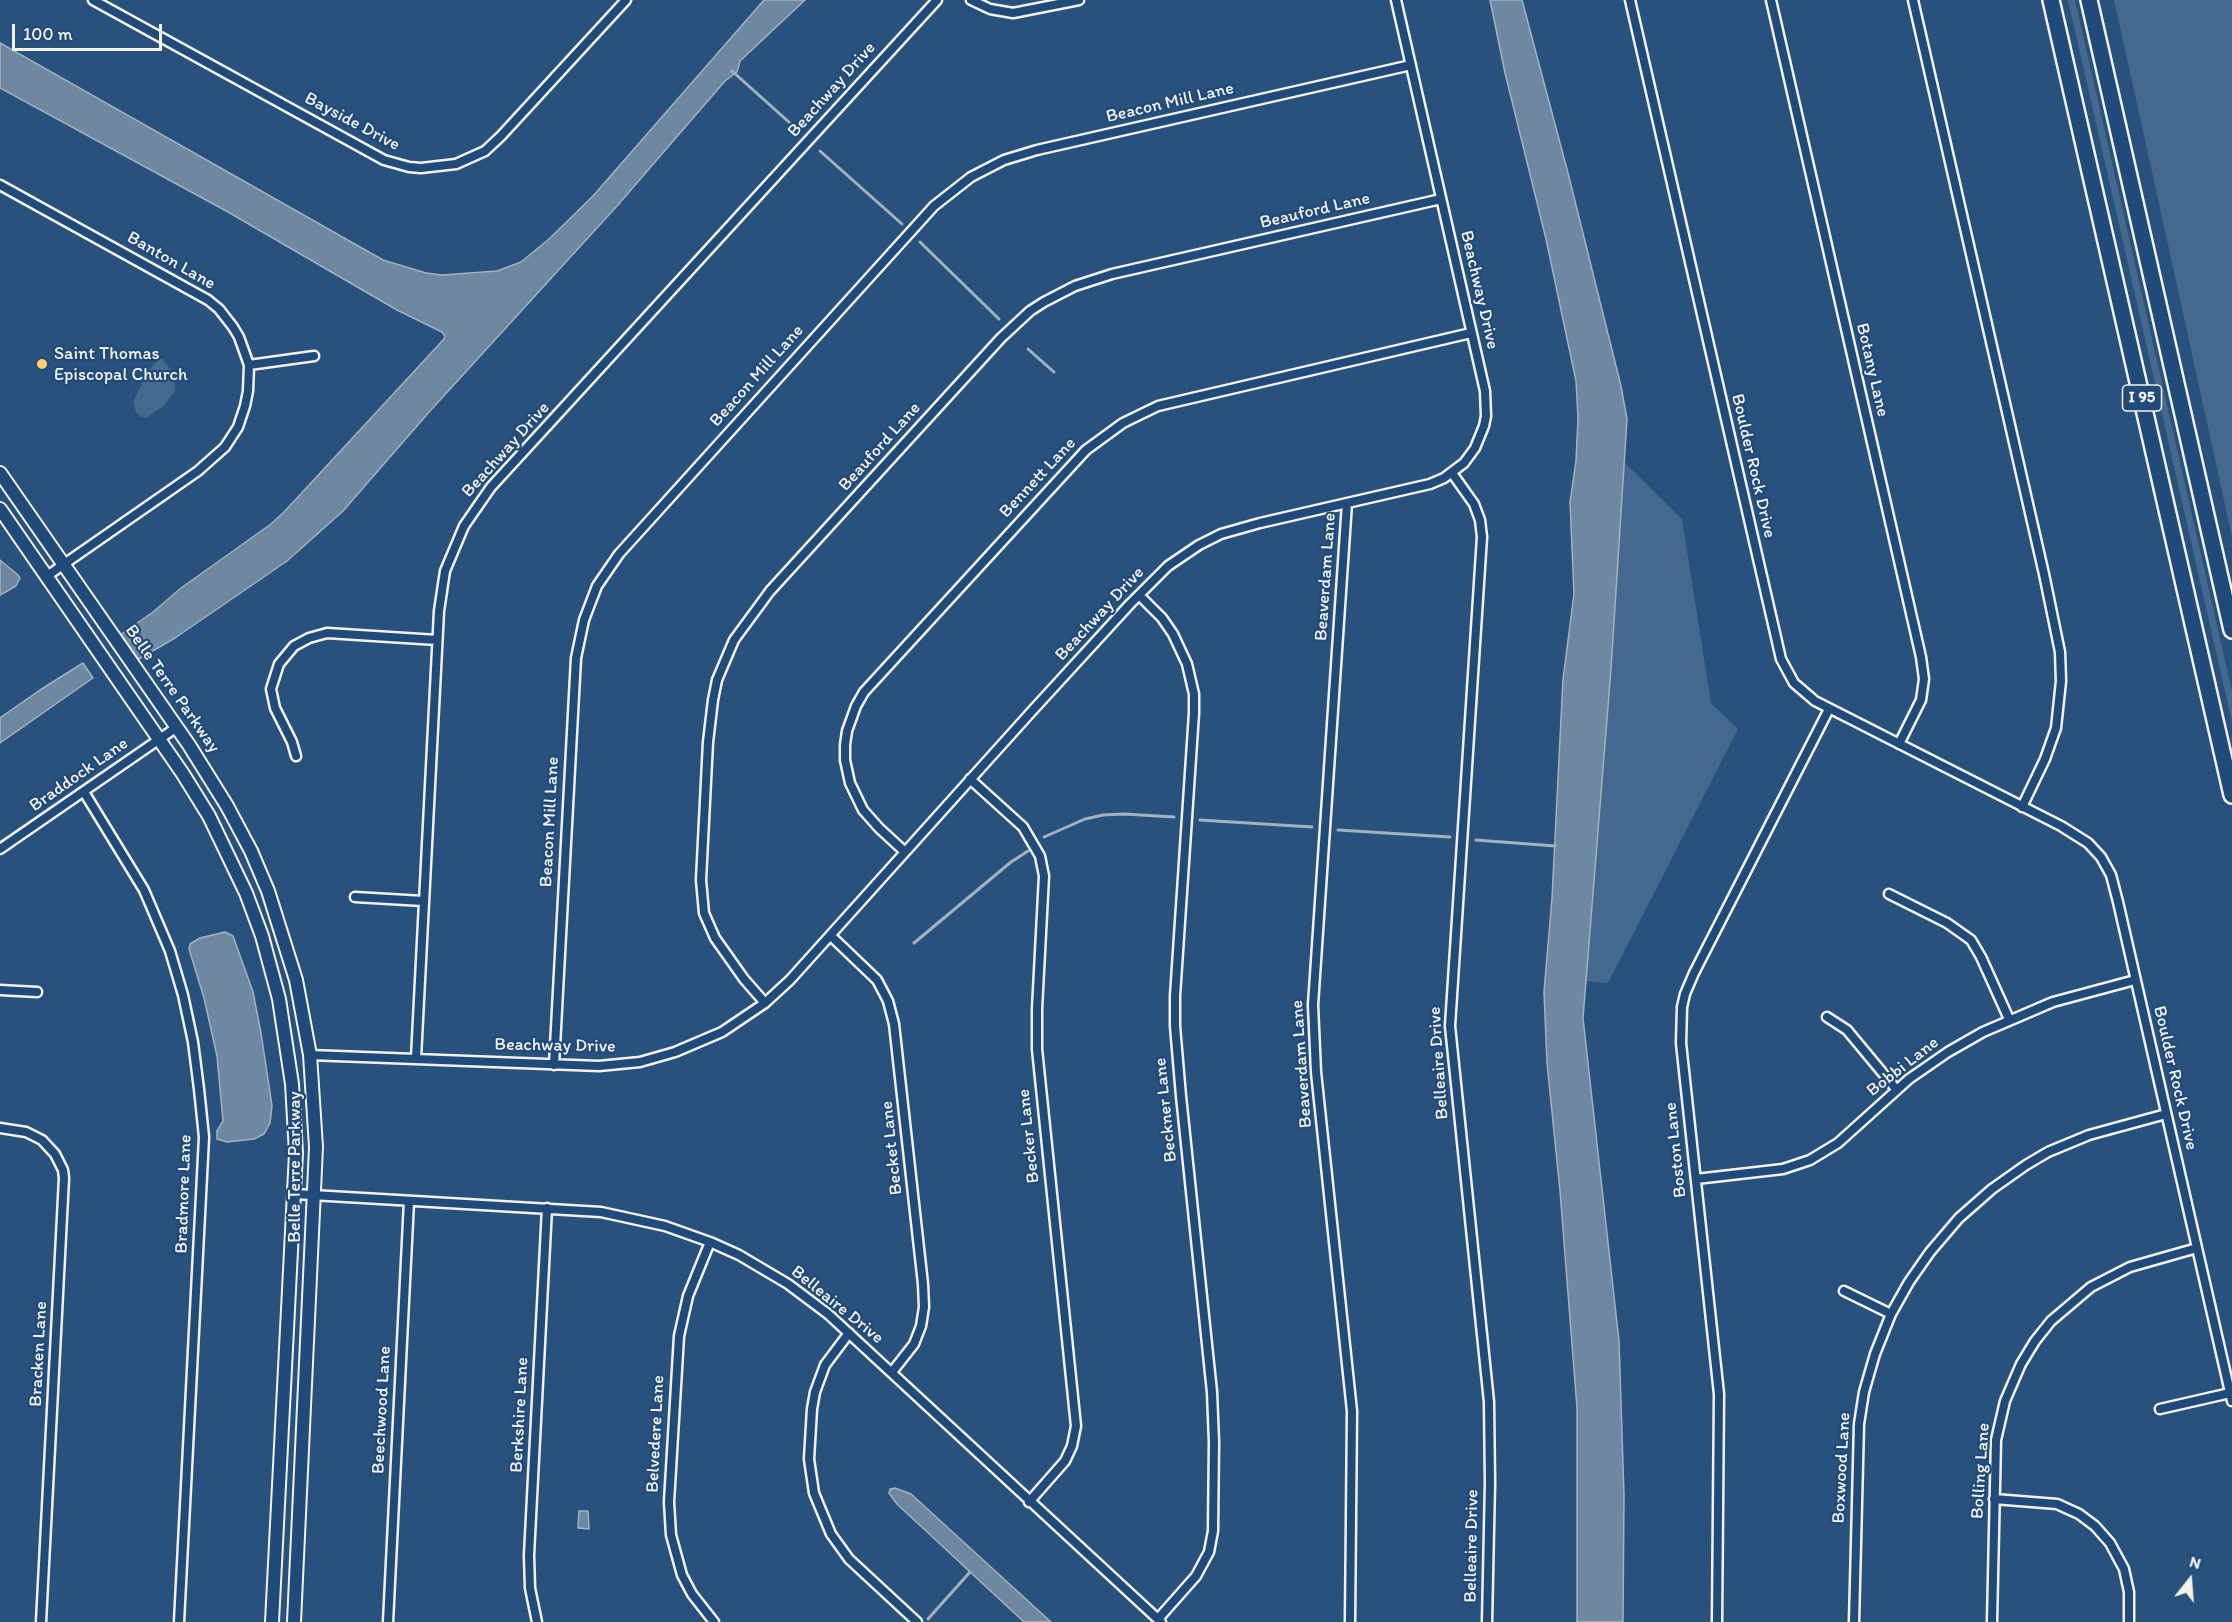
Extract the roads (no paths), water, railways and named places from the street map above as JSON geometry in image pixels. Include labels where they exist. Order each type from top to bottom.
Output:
[{"type":"highway","name":"I 95","points":[[2051,0],[2232,795]]},
{"type":"highway","name":"I 95","points":[[2089,0],[2232,630]]},
{"type":"main road","name":"Belle Terre Parkway","points":[[0,473],[177,727],[228,806],[268,891],[296,980],[310,1055],[316,1121],[315,1195],[294,1622]]},
{"type":"main road","name":"Belle Terre Parkway","points":[[0,509],[196,794],[220,837],[246,893],[270,962],[287,1039],[296,1153],[272,1622]]},
{"type":"street","name":"Bayside Drive","points":[[93,0],[384,159],[409,167],[421,168],[456,164],[485,150],[501,136],[626,0]]},
{"type":"street","name":"Beachway Drive","points":[[416,1058],[441,589],[448,560],[464,526],[484,495],[937,0]]},
{"type":"street","points":[[971,0],[990,9],[1013,13],[1079,0]]},
{"type":"street","name":"Beachway Drive","points":[[310,1055],[599,1066],[640,1062],[675,1052],[722,1032],[765,1003],[790,980],[970,779],[1168,566],[1210,539],[1246,526],[1430,484],[1452,473],[1464,463],[1475,448],[1486,416],[1485,391],[1396,0]]},
{"type":"street","name":"Boulder Rock Drive","points":[[1630,0],[1778,649],[1785,669],[1794,683],[1806,694],[1829,709],[2081,838],[2102,857],[2114,883],[2231,1397]]},
{"type":"street","name":"Botany Lane","points":[[1770,0],[1921,657],[1924,679],[1921,700],[1899,744]]},
{"type":"street","points":[[1913,0],[2060,652],[2061,681],[2056,728],[2046,759],[2022,807]]},
{"type":"street","name":"Beacon Mill Lane","points":[[554,1065],[576,658],[584,620],[594,594],[619,554],[934,206],[971,177],[1004,160],[1036,150],[1411,65]]},
{"type":"street","name":"Banton Lane","points":[[0,185],[208,300],[219,309],[233,327],[249,365],[249,391],[245,406],[238,427],[225,447],[198,471],[46,576]]},
{"type":"street","name":"Beauford Lane","points":[[765,1003],[744,980],[715,938],[704,913],[701,880],[708,742],[717,680],[734,640],[770,591],[1001,338],[1030,311],[1044,302],[1075,286],[1112,274],[1440,199]]},
{"type":"street","name":"Bennett Lane","points":[[905,852],[863,810],[850,783],[845,760],[845,745],[847,731],[856,706],[864,693],[1086,450],[1123,423],[1158,406],[1471,333]]},
{"type":"street","points":[[249,365],[314,356]]},
{"type":"street","name":"Belleaire Drive","points":[[1452,473],[1474,504],[1480,520],[1482,537],[1449,1026],[1489,1402],[1487,1622]]},
{"type":"street","name":"Beaverdam Lane","points":[[1347,503],[1313,1005],[1316,1072],[1352,1411],[1350,1622]]},
{"type":"street","name":"Beckner Lane","points":[[1139,595],[1162,618],[1178,644],[1187,664],[1194,694],[1194,726],[1175,996],[1175,1026],[1178,1074],[1212,1392],[1214,1442],[1213,1520],[1209,1552],[1196,1576],[1159,1620]]},
{"type":"street","points":[[296,756],[292,742],[275,708],[272,693],[276,669],[290,650],[309,638],[327,633],[437,640]]},
{"type":"street","name":"Boston Lane","points":[[1717,1622],[1719,1394],[1680,1032],[1685,994],[1829,709]]},
{"type":"street","name":"Braddock Lane","points":[[0,849],[177,727]]},
{"type":"street","name":"Becker Lane","points":[[970,779],[1023,827],[1036,849],[1044,876],[1037,1049],[1076,1426],[1074,1440],[1065,1461],[1029,1502]]},
{"type":"street","name":"Bradmore Lane","points":[[84,792],[144,890],[170,951],[183,995],[193,1042],[199,1089],[204,1137],[179,1622]]},
{"type":"street","points":[[1889,894],[1947,923],[1971,940],[2009,1019]]},
{"type":"street","points":[[355,897],[423,901]]},
{"type":"street","name":"Becket Lane","points":[[831,936],[868,969],[881,986],[891,1008],[897,1044],[924,1307],[921,1326],[914,1344],[892,1372]]},
{"type":"street","name":"Bobbi Lane","points":[[1696,1179],[1783,1169],[1810,1160],[1838,1143],[1896,1089],[1948,1052],[2009,1019],[2069,996],[2135,980]]},
{"type":"street","points":[[0,990],[37,992]]},
{"type":"street","points":[[1827,1017],[1847,1030],[1896,1089]]},
{"type":"street","name":"Boxwood Lane","points":[[1854,1622],[1859,1424],[1868,1376],[1891,1314],[1909,1282],[1941,1239],[1968,1210],[2008,1176],[2037,1158],[2073,1141],[2106,1129],[2166,1114]]},
{"type":"street","name":"Bracken Lane","points":[[0,1128],[26,1132],[42,1140],[55,1154],[63,1170],[64,1178],[41,1622]]},
{"type":"street","name":"Belleaire Drive","points":[[295,1194],[601,1212],[636,1219],[710,1242],[748,1260],[788,1284],[849,1333],[1159,1620]]},
{"type":"street","name":"Beechwood Lane","points":[[388,1622],[409,1201]]},
{"type":"street","name":"Berkshire Lane","points":[[537,1622],[530,1588],[529,1555],[547,1208]]},
{"type":"street","name":"Belvedere Lane","points":[[710,1242],[688,1296],[679,1336],[669,1502],[671,1535],[680,1569],[692,1594],[714,1622]]},
{"type":"street","name":"Bolling Lane","points":[[1992,1622],[1996,1440],[2003,1408],[2018,1370],[2042,1332],[2069,1304],[2103,1280],[2146,1261],[2197,1248]]},
{"type":"street","points":[[1844,1292],[1891,1314]]},
{"type":"street","points":[[849,1333],[825,1365],[815,1392],[809,1459],[814,1493],[831,1534],[838,1544],[861,1570],[917,1622]]},
{"type":"street","points":[[2160,1408],[2231,1397]]},
{"type":"street","points":[[1994,1499],[2057,1504],[2079,1514],[2095,1526],[2110,1543],[2124,1569],[2129,1592],[2129,1622]]},
{"type":"waterway","points":[[732,71],[800,132]]},
{"type":"waterway","points":[[820,151],[902,224]]},
{"type":"waterway","points":[[920,242],[999,319]]},
{"type":"waterway","points":[[1028,349],[1054,372]]},
{"type":"waterway","points":[[1044,837],[1085,819],[1103,815],[1174,817]]},
{"type":"waterway","points":[[1200,820],[1312,827]]},
{"type":"waterway","points":[[1338,830],[1450,837]]},
{"type":"waterway","points":[[1476,840],[1555,846]]},
{"type":"waterway","points":[[914,943],[1011,862],[1028,851]]},
{"type":"waterway","points":[[928,1619],[970,1572]]},
{"type":"place","name":"Saint Thomas Episcopal Church","points":[[42,364]]}]
